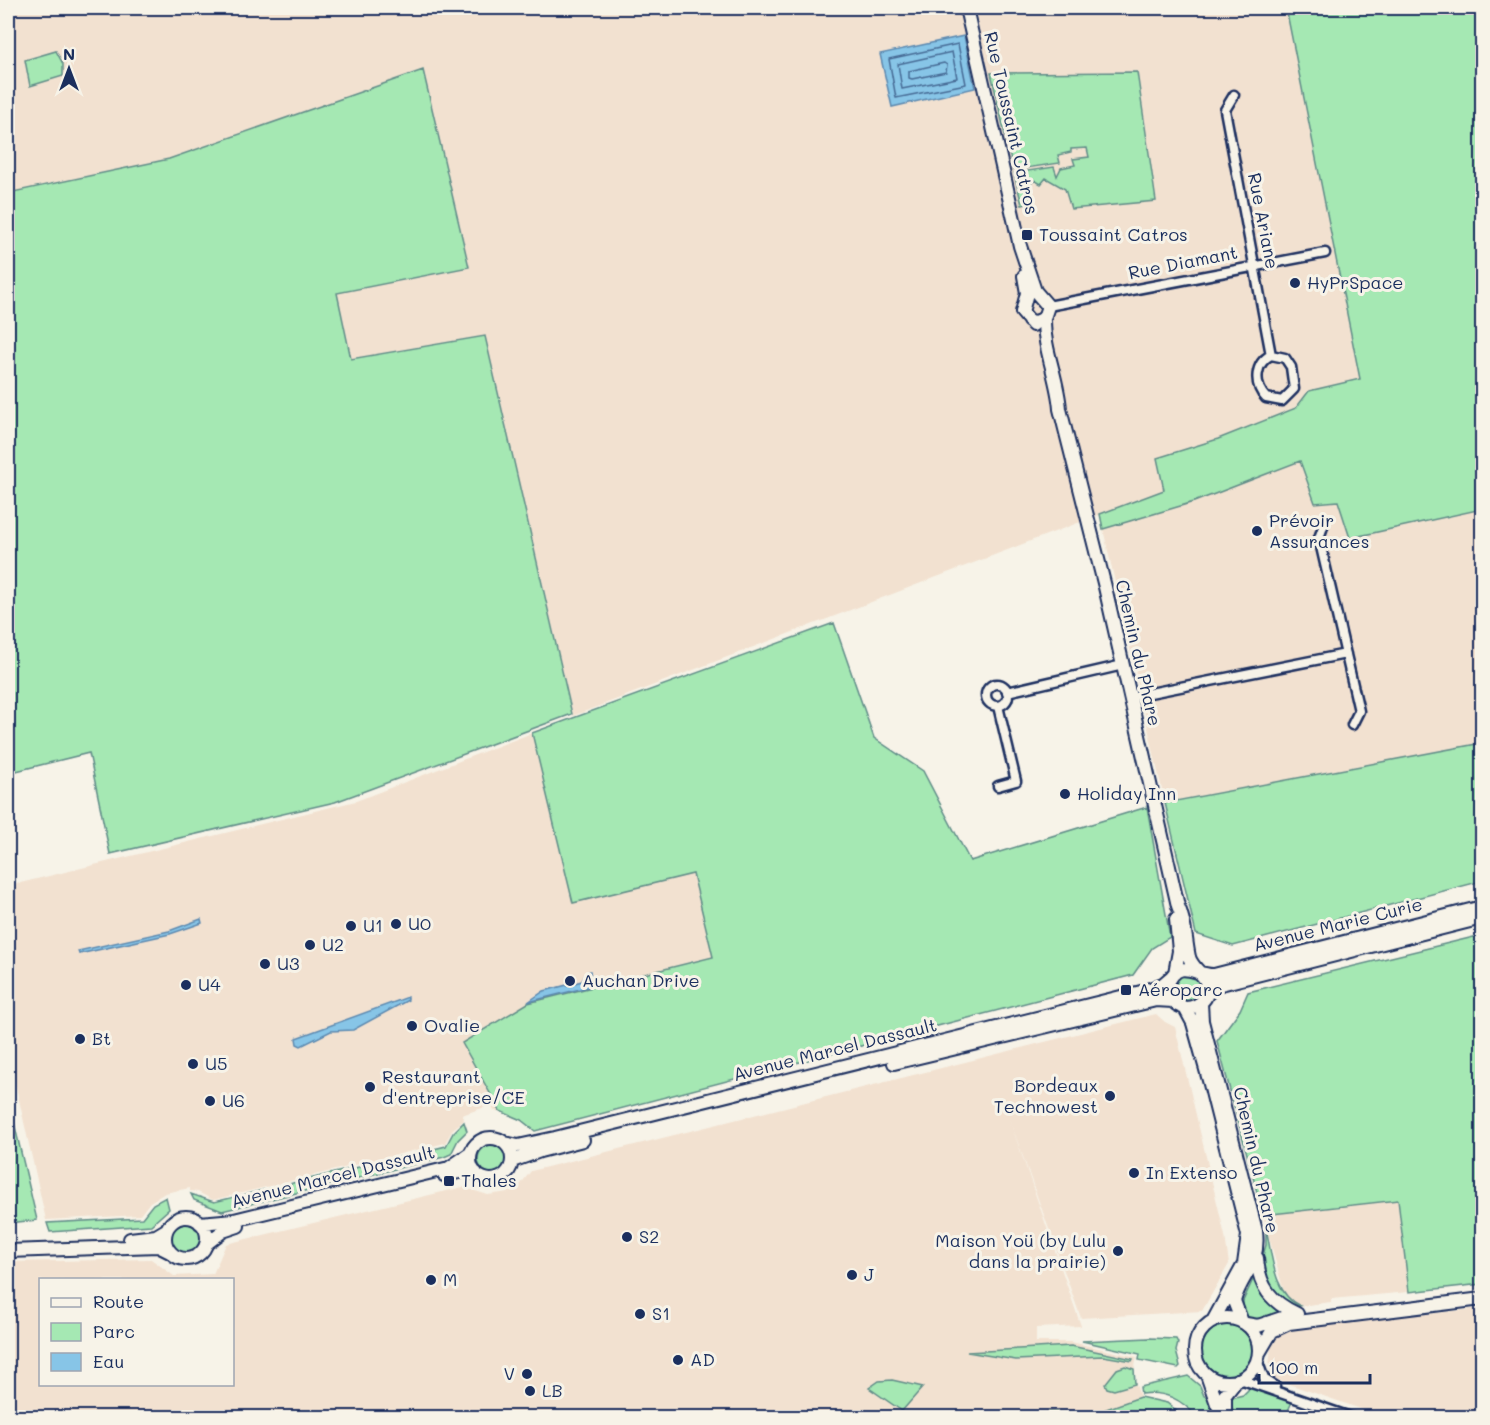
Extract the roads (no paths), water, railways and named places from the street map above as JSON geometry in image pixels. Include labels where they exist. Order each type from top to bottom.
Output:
[{"type":"main road","name":"Rue Toussaint Catros","points":[[966,8],[1020,246],[1044,307]]},
{"type":"main road","name":"Rue Toussaint Catros","points":[[1020,246],[1019,257],[1026,286],[1025,301]]},
{"type":"main road","points":[[1031,296],[1044,307],[1037,322],[1029,321],[1022,312],[1025,301],[1031,296]]},
{"type":"main road","name":"Chemin du Phare","points":[[1044,307],[1044,333],[1059,391],[1060,409]]},
{"type":"main road","name":"Chemin du Phare","points":[[1029,321],[1038,334],[1052,390],[1060,409],[1123,665],[1178,906],[1183,918],[1190,958],[1201,973]]},
{"type":"main road","name":"Chemin du Phare","points":[[1172,975],[1179,951],[1178,906]]},
{"type":"main road","name":"Avenue Marie Curie","points":[[1201,973],[1214,975],[1482,907]]},
{"type":"main road","name":"Avenue Marie Curie","points":[[1204,998],[1217,985],[1482,918]]},
{"type":"main road","points":[[1188,968],[1201,973],[1207,980],[1204,998],[1185,1008],[1173,1001],[1167,987],[1172,975],[1188,968]]},
{"type":"main road","name":"Avenue Marcel Dassault","points":[[506,1143],[518,1146],[555,1138],[792,1081],[1145,991],[1163,984],[1172,975]]},
{"type":"main road","name":"Chemin du Phare","points":[[1204,998],[1202,1021],[1256,1232],[1256,1254],[1234,1301],[1244,1323]]},
{"type":"main road","name":"Avenue Marcel Dassault","points":[[512,1161],[540,1151],[905,1060],[1146,1002],[1173,1001]]},
{"type":"main road","name":"Chemin du Phare","points":[[1185,1008],[1193,1023],[1210,1084],[1248,1235],[1244,1264],[1213,1321]]},
{"type":"main road","points":[[495,1138],[506,1143],[510,1149],[512,1161],[508,1172],[498,1179],[488,1180],[476,1173],[470,1160],[471,1153],[483,1140],[495,1138]]},
{"type":"main road","name":"Avenue Marcel Dassault","points":[[200,1223],[234,1220],[449,1168],[471,1153]]},
{"type":"main road","name":"Avenue Marcel Dassault","points":[[206,1244],[231,1227],[449,1174],[464,1171],[476,1173]]},
{"type":"main road","points":[[8,1244],[145,1239],[166,1230],[172,1222],[184,1217],[200,1223],[206,1233],[206,1244],[201,1253],[191,1259],[179,1258],[158,1246],[8,1251]]},
{"type":"main road","points":[[166,1230],[165,1241],[170,1252]]},
{"type":"main road","points":[[1256,1254],[1259,1275],[1272,1300],[1297,1314]]},
{"type":"main road","points":[[1225,1418],[1217,1404],[1207,1375],[1196,1361],[1194,1350],[1200,1331],[1213,1321],[1228,1318],[1258,1326],[1297,1314],[1482,1293]]},
{"type":"main road","points":[[1225,1418],[1225,1395],[1239,1379],[1250,1371],[1272,1331],[1289,1323],[1482,1299]]},
{"type":"main road","points":[[1244,1323],[1258,1342],[1258,1356]]},
{"type":"main road","points":[[1207,1375],[1221,1382],[1239,1379]]},
{"type":"street","name":"Rue Ariane","points":[[1234,95],[1225,110],[1271,355]]},
{"type":"street","name":"Rue Diamant","points":[[1044,307],[1325,253]]},
{"type":"street","points":[[1271,355],[1285,358],[1293,374],[1294,389],[1288,398],[1282,401],[1266,398],[1260,387],[1258,366],[1271,355]]},
{"type":"street","points":[[1325,521],[1318,538],[1359,711],[1352,725]]},
{"type":"street","points":[[1130,697],[1346,654]]},
{"type":"street","points":[[1007,692],[1123,665]]},
{"type":"street","points":[[998,786],[1016,781],[998,706],[988,701],[987,691],[992,686],[999,685],[1007,692]]},
{"type":"street","points":[[998,706],[1006,702],[1007,692]]},
{"type":"street","points":[[1258,1356],[1264,1379],[1283,1392]]},
{"type":"street","points":[[1239,1379],[1283,1392],[1353,1418]]},
{"type":"water","points":[[964,36],[975,88],[892,107],[880,54]]},
{"type":"water","points":[[201,919],[202,923],[170,934],[79,954],[78,951],[169,931]]},
{"type":"water","points":[[590,971],[592,986],[528,1002],[544,991],[582,981]]},
{"type":"water","points":[[408,997],[408,1000],[353,1030],[331,1031],[301,1046],[297,1044],[296,1038]]},
{"type":"place","name":"Toussaint Catros","points":[[1027,235]]},
{"type":"place","name":"HyPrSpace","points":[[1295,283]]},
{"type":"place","name":"Prévoir Assurances","points":[[1257,531]]},
{"type":"place","name":"Holiday Inn","points":[[1065,794]]},
{"type":"place","name":"U0","points":[[396,924]]},
{"type":"place","name":"U1","points":[[351,926]]},
{"type":"place","name":"U2","points":[[310,945]]},
{"type":"place","name":"U3","points":[[265,964]]},
{"type":"place","name":"Auchan Drive","points":[[570,981]]},
{"type":"place","name":"U4","points":[[186,985]]},
{"type":"place","name":"Aéroparc","points":[[1126,990]]},
{"type":"place","name":"Ovalie","points":[[412,1026]]},
{"type":"place","name":"Bt","points":[[80,1039]]},
{"type":"place","name":"U5","points":[[193,1064]]},
{"type":"place","name":"Restaurant d'entreprise/CE","points":[[370,1087]]},
{"type":"place","name":"Bordeaux Technowest","points":[[1110,1096]]},
{"type":"place","name":"U6","points":[[210,1101]]},
{"type":"place","name":"In Extenso","points":[[1134,1173]]},
{"type":"place","name":"Thales","points":[[449,1181]]},
{"type":"place","name":"S2","points":[[627,1237]]},
{"type":"place","name":"Maison Yoü (by Lulu dans la prairie)","points":[[1118,1251]]},
{"type":"place","name":"J","points":[[852,1275]]},
{"type":"place","name":"M","points":[[431,1280]]},
{"type":"place","name":"S1","points":[[640,1314]]},
{"type":"place","name":"AD","points":[[678,1360]]},
{"type":"place","name":"V","points":[[527,1374]]},
{"type":"place","name":"LB","points":[[530,1391]]}]
